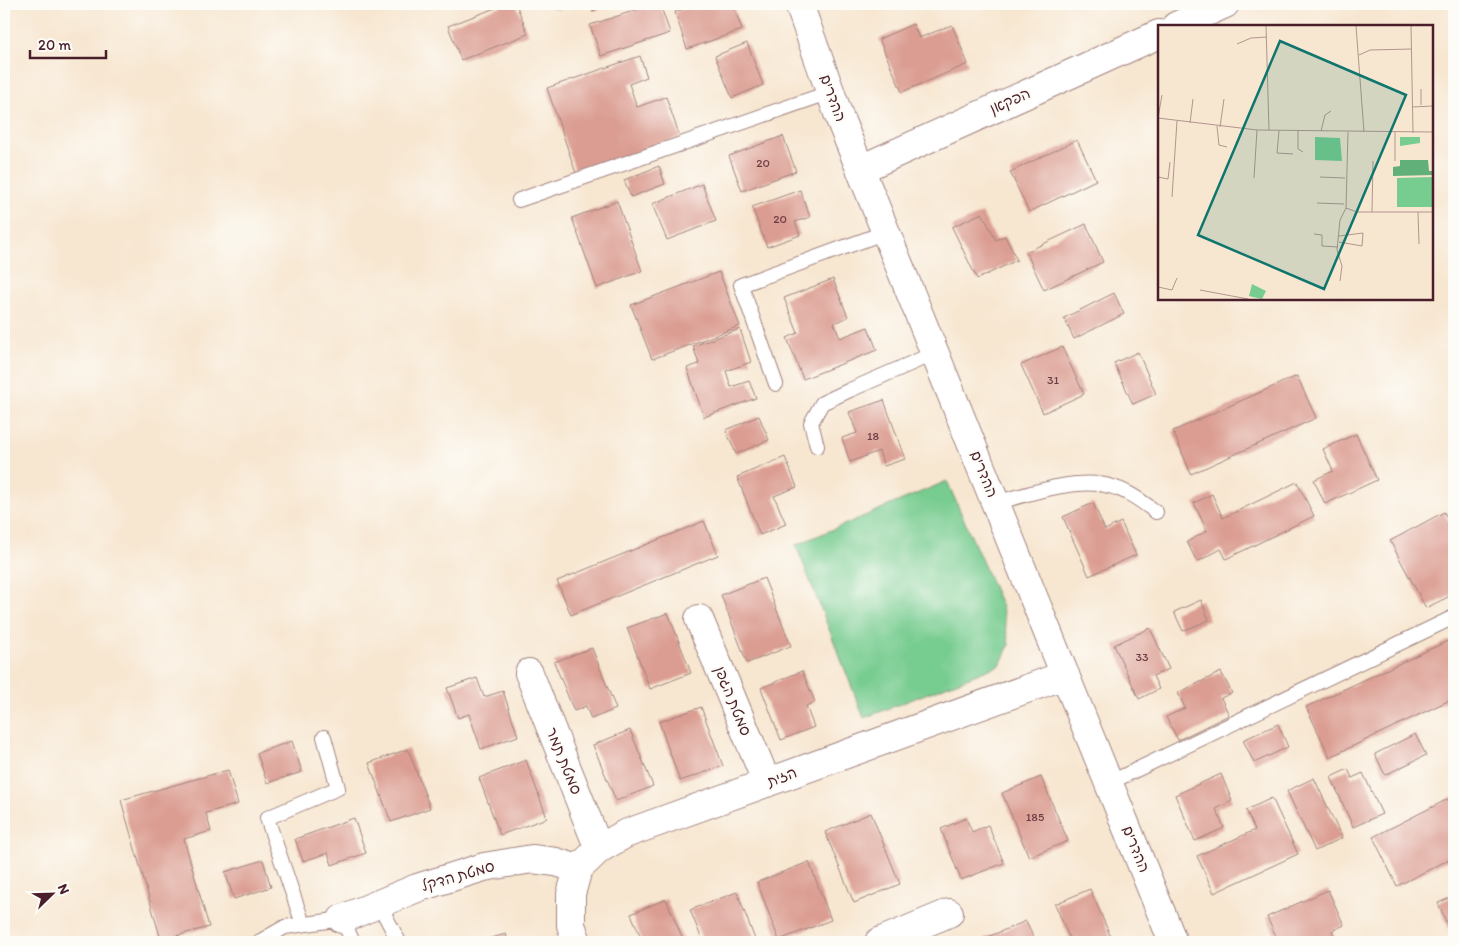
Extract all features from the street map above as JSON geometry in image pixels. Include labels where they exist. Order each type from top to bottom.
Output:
[{"type":"street","name":"ההדרים","points":[[799,4],[886,232],[1174,942]]},
{"type":"street","points":[[1178,25],[1226,4]]},
{"type":"street","name":"הפקאן","points":[[861,169],[1158,34]]},
{"type":"street","name":"סמטת הגפן","points":[[700,619],[767,783]]},
{"type":"street","name":"סמטת תמר","points":[[529,673],[599,849]]},
{"type":"street","name":"הזית","points":[[578,869],[599,849],[625,834],[1065,675]]},
{"type":"street","name":"סמטת הדקל","points":[[348,931],[379,904],[417,888],[484,867],[532,859],[556,862],[578,869]]},
{"type":"street","points":[[577,942],[571,924],[571,894],[578,869]]},
{"type":"street","points":[[879,942],[949,914]]},
{"type":"lane","points":[[519,200],[831,92]]},
{"type":"lane","points":[[776,384],[741,285],[886,232]]},
{"type":"lane","points":[[817,446],[811,423],[822,403],[935,353]]},
{"type":"lane","points":[[996,503],[1049,488],[1079,484],[1108,485],[1132,495],[1156,512]]},
{"type":"lane","points":[[1109,783],[1454,616]]},
{"type":"lane","points":[[303,924],[267,818],[338,788],[324,737]]},
{"type":"lane","points":[[379,904],[399,942]]},
{"type":"lane","points":[[259,942],[285,927],[303,924],[348,931]]},
{"type":"green space","points":[[947,481],[1002,607],[1009,645],[1000,665],[864,718],[796,545]]},
{"type":"building","points":[[506,4],[516,4],[528,34],[461,60],[448,26]]},
{"type":"building","points":[[547,4],[563,4],[559,10]]},
{"type":"building","points":[[591,4],[611,4],[593,11]]},
{"type":"building","points":[[660,4],[670,33],[601,56],[590,25]]},
{"type":"building","points":[[700,4],[733,4],[742,30],[687,49],[675,12]]},
{"type":"building","points":[[913,24],[919,38],[952,25],[968,64],[902,92],[879,39]]},
{"type":"building","points":[[747,43],[763,85],[732,98],[715,56]]},
{"type":"building","points":[[640,56],[647,77],[629,84],[637,107],[666,97],[680,137],[576,173],[547,88]]},
{"type":"building","points":[[783,136],[796,171],[742,191],[729,156]]},
{"type":"building","points":[[1077,140],[1096,180],[1029,212],[1010,172]]},
{"type":"building","points":[[659,166],[665,184],[631,197],[624,180]]},
{"type":"building","points":[[702,184],[716,221],[667,240],[652,204]]},
{"type":"building","points":[[800,190],[810,217],[795,222],[800,235],[767,247],[752,207]]},
{"type":"building","points":[[617,201],[642,271],[597,288],[572,218]]},
{"type":"building","points":[[982,213],[996,240],[1005,236],[1017,260],[977,279],[952,227]]},
{"type":"building","points":[[1086,224],[1103,262],[1044,290],[1026,252]]},
{"type":"building","points":[[719,272],[740,326],[652,359],[631,305]]},
{"type":"building","points":[[833,279],[848,317],[834,323],[840,338],[868,327],[877,350],[803,379],[787,338],[798,333],[784,298]]},
{"type":"building","points":[[1114,293],[1124,314],[1074,339],[1064,318]]},
{"type":"building","points":[[740,329],[751,362],[726,371],[731,387],[749,381],[756,398],[704,417],[687,368],[699,364],[693,346]]},
{"type":"building","points":[[1062,347],[1084,394],[1043,413],[1021,365]]},
{"type":"building","points":[[1138,352],[1156,394],[1133,404],[1114,363]]},
{"type":"building","points":[[1297,376],[1316,418],[1191,474],[1173,431]]},
{"type":"building","points":[[884,400],[905,459],[884,466],[879,451],[850,462],[842,438],[857,433],[849,412]]},
{"type":"building","points":[[759,416],[769,440],[736,454],[726,430]]},
{"type":"building","points":[[1356,434],[1377,480],[1325,504],[1314,480],[1333,471],[1323,449]]},
{"type":"building","points":[[785,457],[797,487],[774,496],[786,524],[760,535],[737,477]]},
{"type":"building","points":[[1297,482],[1314,516],[1226,559],[1221,549],[1197,562],[1187,542],[1207,531],[1194,503],[1212,494],[1223,518]]},
{"type":"building","points":[[1093,503],[1105,530],[1121,522],[1136,555],[1089,576],[1063,517]]},
{"type":"building","points":[[1444,512],[1454,531],[1454,594],[1426,608],[1390,541]]},
{"type":"building","points":[[704,521],[718,555],[571,615],[557,581]]},
{"type":"building","points":[[764,578],[791,646],[747,663],[721,595]]},
{"type":"building","points":[[1201,600],[1209,620],[1183,631],[1174,612]]},
{"type":"building","points":[[668,613],[691,673],[650,689],[627,628]]},
{"type":"building","points":[[1150,628],[1169,669],[1153,676],[1159,689],[1139,699],[1114,645]]},
{"type":"building","points":[[1454,638],[1454,698],[1330,757],[1306,707]]},
{"type":"building","points":[[592,648],[616,709],[591,719],[586,706],[574,711],[554,662]]},
{"type":"building","points":[[802,671],[815,702],[806,706],[814,727],[781,740],[761,688]]},
{"type":"building","points":[[1221,672],[1232,693],[1221,698],[1229,715],[1178,740],[1166,717],[1185,708],[1178,693]]},
{"type":"building","points":[[477,678],[484,697],[503,691],[518,736],[481,749],[469,714],[458,718],[447,688]]},
{"type":"building","points":[[701,707],[723,766],[680,781],[659,722]]},
{"type":"building","points":[[1278,724],[1288,747],[1254,763],[1243,740]]},
{"type":"building","points":[[630,730],[653,786],[616,801],[593,745]]},
{"type":"building","points":[[1415,734],[1426,755],[1385,775],[1375,754]]},
{"type":"building","points":[[292,741],[302,772],[267,783],[257,753]]},
{"type":"building","points":[[408,749],[430,808],[391,822],[369,763]]},
{"type":"building","points":[[526,760],[547,818],[500,835],[479,778]]},
{"type":"building","points":[[1348,769],[1352,778],[1363,773],[1382,814],[1353,827],[1331,777]]},
{"type":"building","points":[[228,770],[238,804],[206,813],[211,831],[184,839],[209,927],[161,940],[121,800]]},
{"type":"building","points":[[1221,774],[1232,801],[1216,809],[1224,828],[1195,841],[1175,795]]},
{"type":"building","points":[[1041,777],[1068,841],[1029,857],[1002,793]]},
{"type":"building","points":[[1314,778],[1342,838],[1315,851],[1287,791]]},
{"type":"building","points":[[1454,796],[1454,857],[1397,886],[1373,837]]},
{"type":"building","points":[[1272,798],[1298,854],[1214,893],[1197,856],[1255,830],[1246,810]]},
{"type":"building","points":[[871,813],[900,884],[854,903],[825,832]]},
{"type":"building","points":[[354,818],[366,853],[332,865],[328,853],[303,861],[295,839]]},
{"type":"building","points":[[966,818],[972,832],[988,825],[1004,863],[961,880],[941,829]]},
{"type":"building","points":[[263,860],[271,887],[234,899],[225,872]]},
{"type":"building","points":[[809,862],[831,920],[779,940],[757,882]]},
{"type":"building","points":[[1090,889],[1113,942],[1071,942],[1055,904]]},
{"type":"building","points":[[1328,890],[1344,925],[1332,931],[1337,942],[1278,942],[1267,917]]},
{"type":"building","points":[[737,892],[756,942],[703,942],[690,910]]},
{"type":"building","points":[[1454,896],[1454,940],[1438,903]]},
{"type":"building","points":[[666,899],[684,942],[643,942],[631,914]]},
{"type":"building","points":[[1026,921],[1036,942],[985,942],[983,939]]},
{"type":"building","points":[[506,934],[508,942],[476,942]]}]
